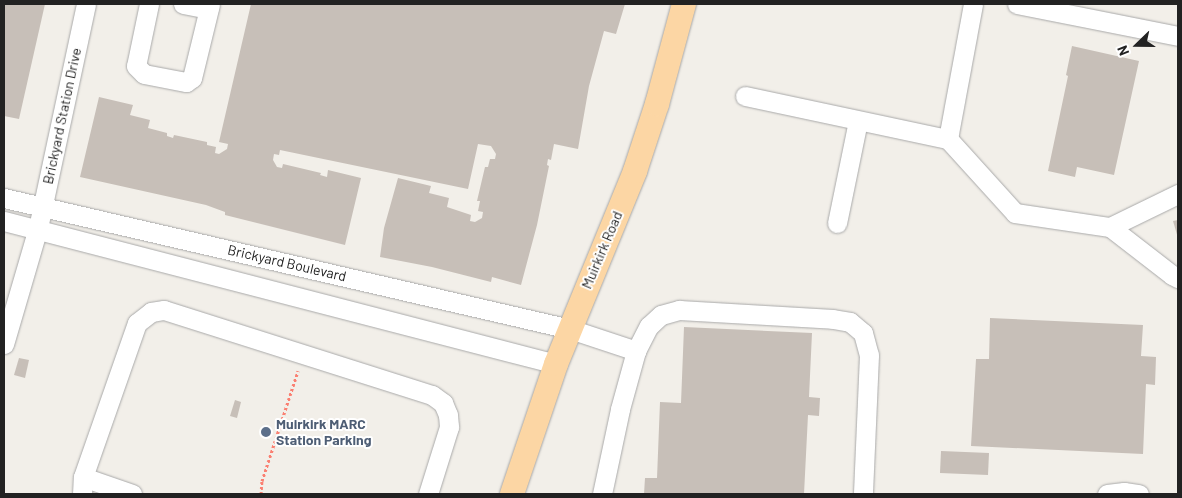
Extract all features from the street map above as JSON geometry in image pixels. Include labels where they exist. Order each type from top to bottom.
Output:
[{"type":"main road","name":"Muirkirk Road","points":[[512,494],[556,364],[635,171],[657,104],[684,4]]},
{"type":"street","name":"Brickyard Station Drive","points":[[4,344],[7,313],[38,228],[86,4]]},
{"type":"street","points":[[149,4],[136,66],[144,74],[186,82],[192,78],[210,6],[183,4]]},
{"type":"street","points":[[948,139],[973,4]]},
{"type":"street","points":[[1017,4],[1178,36]]},
{"type":"street","points":[[745,96],[948,139],[1015,213],[1110,227],[1178,278]]},
{"type":"street","points":[[837,223],[858,121]]},
{"type":"street","points":[[1110,227],[1178,194]]},
{"type":"street","name":"Brickyard Boulevard","points":[[4,198],[570,329],[636,351]]},
{"type":"street","name":"Brickyard Boulevard","points":[[4,221],[38,228],[556,364]]},
{"type":"street","points":[[602,494],[620,409],[636,351],[649,326],[661,315],[680,310],[850,322],[863,333],[869,355],[863,494]]},
{"type":"street","points":[[132,494],[83,486],[137,323],[152,312],[174,311],[432,395],[443,403],[448,415],[449,428],[428,494]]},
{"type":"street","points":[[1107,494],[1124,492],[1138,494]]},
{"type":"path","points":[[261,494],[262,481],[304,353]]},
{"type":"building","points":[[5,4],[45,4],[19,119],[4,116]]},
{"type":"building","points":[[251,4],[625,4],[616,34],[604,31],[589,86],[578,149],[554,144],[551,160],[548,159],[547,165],[549,166],[537,225],[521,285],[492,277],[491,282],[432,267],[380,257],[384,228],[398,178],[431,186],[429,193],[449,198],[447,207],[471,215],[470,221],[475,222],[482,218],[483,212],[478,211],[480,201],[477,201],[485,167],[488,167],[490,159],[495,159],[496,154],[491,146],[478,144],[468,189],[280,150],[279,155],[274,154],[273,160],[277,167],[282,168],[283,164],[321,173],[320,175],[327,177],[328,170],[361,178],[345,245],[225,215],[225,212],[206,205],[80,177],[99,97],[133,105],[130,115],[150,120],[148,128],[167,133],[167,136],[173,138],[174,135],[207,142],[207,145],[216,147],[215,153],[219,154],[227,149],[228,144],[219,142]]},
{"type":"building","points":[[1072,46],[1139,61],[1114,175],[1077,167],[1075,177],[1048,171],[1068,76],[1066,75]]},
{"type":"building","points":[[1178,220],[1178,238],[1173,221]]},
{"type":"building","points":[[990,318],[1143,325],[1141,356],[1156,357],[1155,385],[1146,384],[1143,454],[971,446],[976,359],[989,359]]},
{"type":"building","points":[[684,327],[812,333],[809,397],[820,398],[819,416],[808,415],[804,494],[644,494],[645,478],[657,478],[660,402],[681,403]]},
{"type":"building","points":[[19,358],[29,360],[25,378],[14,375]]},
{"type":"building","points":[[235,400],[241,402],[237,418],[230,416]]},
{"type":"building","points":[[941,451],[989,453],[988,475],[940,473]]},
{"type":"place","name":"Muirkirk MARC Station Parking","points":[[266,432]]}]
